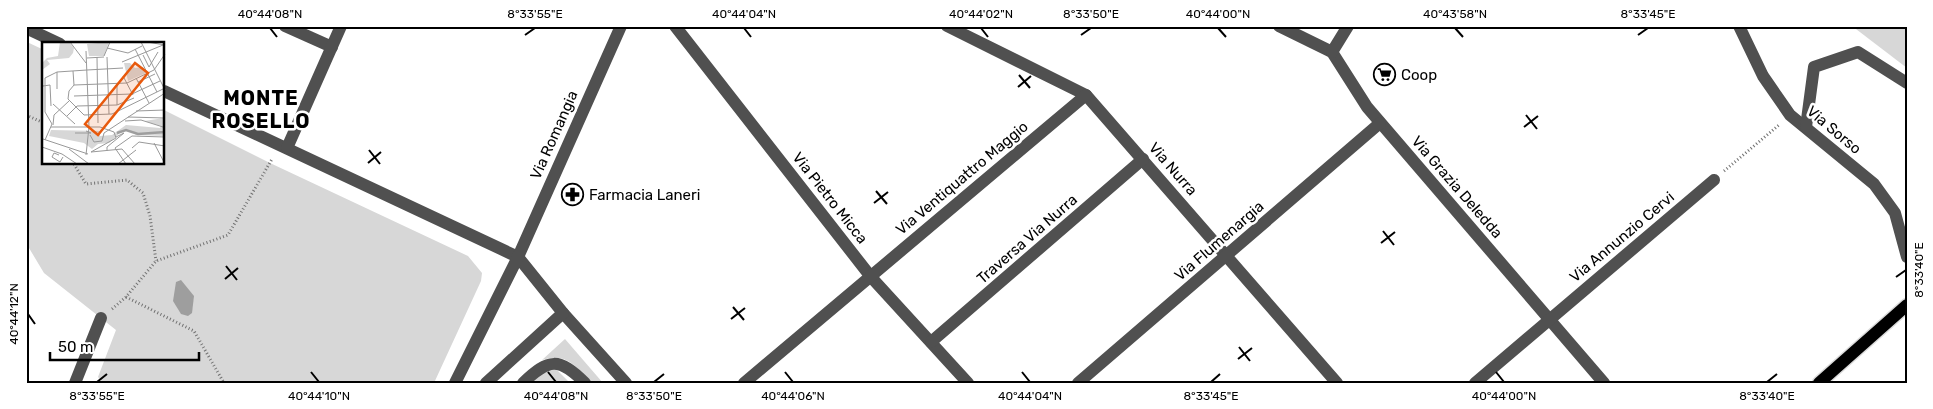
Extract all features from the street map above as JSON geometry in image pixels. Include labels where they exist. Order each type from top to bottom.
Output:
[{"type":"main road","points":[[1820,383],[1907,305]]},
{"type":"street","points":[[285,26],[332,47]]},
{"type":"street","points":[[283,146],[341,26]]},
{"type":"street","name":"Via Romangia","points":[[455,383],[518,257],[621,26]]},
{"type":"street","name":"Via Pietro Micca","points":[[675,26],[871,277],[968,383]]},
{"type":"street","name":"Via Nurra","points":[[947,26],[1086,95],[1337,383]]},
{"type":"street","points":[[1279,26],[1332,52],[1348,26]]},
{"type":"street","name":"Via Sorso","points":[[1739,26],[1763,76],[1790,114],[1874,184],[1895,213],[1907,257]]},
{"type":"street","points":[[26,28],[56,42]]},
{"type":"street","name":"Via Grazia Deledda","points":[[1332,52],[1367,107],[1380,123],[1604,383]]},
{"type":"street","points":[[1806,127],[1814,67],[1858,52],[1907,84]]},
{"type":"street","points":[[165,91],[518,257],[563,313],[626,383]]},
{"type":"street","name":"Via Ventiquattro Maggio","points":[[744,383],[1086,95]]},
{"type":"street","name":"Via Flumenargia","points":[[1078,383],[1380,123]]},
{"type":"street","name":"Traversa Via Nurra","points":[[931,342],[1143,159]]},
{"type":"street","name":"Via Annunzio Cervi","points":[[1475,383],[1714,180]]},
{"type":"street","points":[[486,383],[563,313]]},
{"type":"street","points":[[75,383],[101,318]]},
{"type":"street","points":[[523,383],[542,366],[552,363],[560,364],[575,373],[585,383]]},
{"type":"path","points":[[1714,180],[1790,114]]},
{"type":"path","points":[[26,115],[42,122]]},
{"type":"path","points":[[101,318],[126,297],[156,261],[228,235],[283,146]]},
{"type":"path","points":[[75,165],[86,184],[127,180],[143,193],[150,216],[156,261]]},
{"type":"path","points":[[126,297],[194,331],[224,383]]},
{"type":"shaded area","points":[[1852,26],[1907,26],[1907,68]]},
{"type":"shaded area","points":[[27,42],[42,49],[42,165],[165,165],[165,110],[270,163],[468,256],[482,273],[481,281],[434,383],[103,383],[98,377],[116,330],[44,273],[26,243]]},
{"type":"shaded area","points":[[181,280],[194,296],[192,313],[188,316],[181,314],[173,301],[176,282]]},
{"type":"shaded area","points":[[565,339],[603,383],[592,383],[575,366],[565,360],[551,358],[542,360]]},
{"type":"shaded area","points":[[556,369],[570,383],[527,383],[536,374]]},
{"type":"place","name":"Coop","points":[[1385,75]]},
{"type":"place","name":"Farmacia Laneri","points":[[573,195]]},
{"type":"district","name":"MONTE ROSELLO","points":[[261,110]]}]
